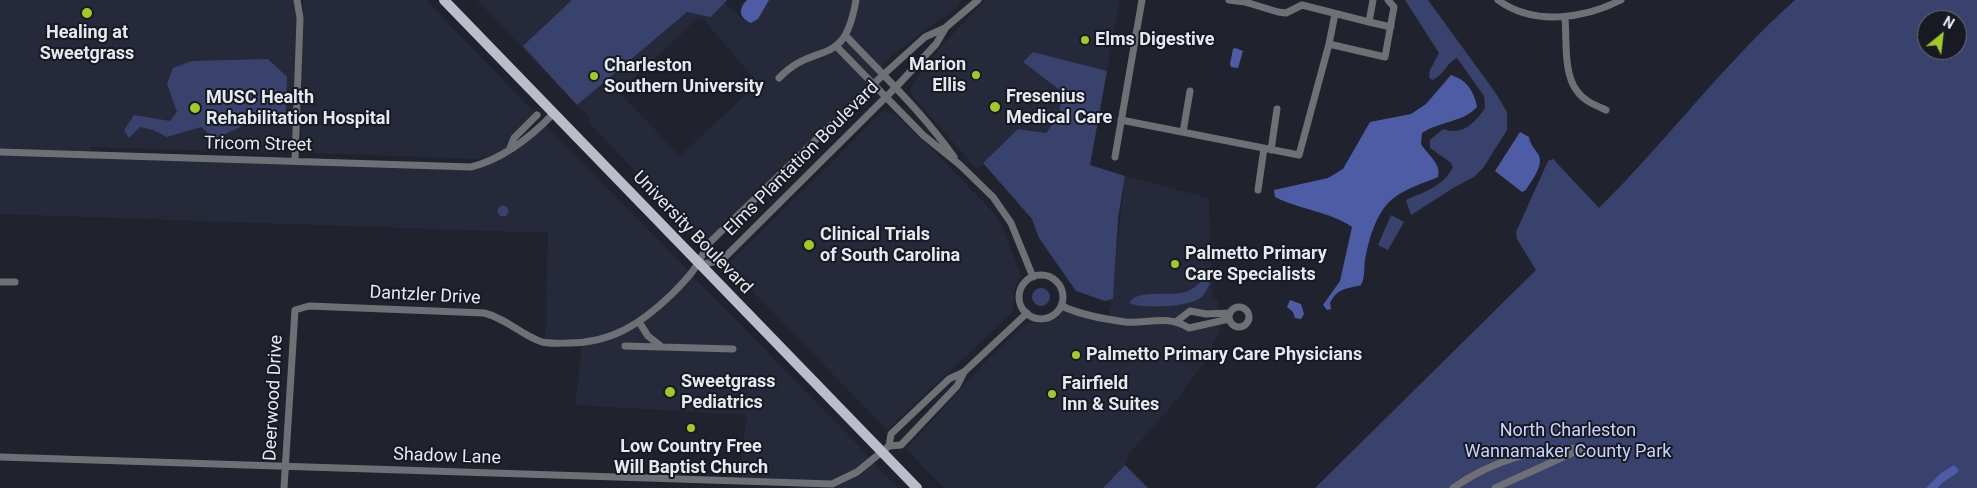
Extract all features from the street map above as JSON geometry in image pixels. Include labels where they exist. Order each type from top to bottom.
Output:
[{"type":"main road","name":"University Boulevard","points":[[444,0],[699,265],[886,449],[917,488]]},
{"type":"street","points":[[295,160],[300,18],[297,0]]},
{"type":"street","points":[[778,78],[793,66],[837,47],[846,37],[852,22],[856,0]]},
{"type":"street","name":"Elms Plantation Boulevard","points":[[699,265],[707,245],[883,75],[925,38],[945,28],[978,0]]},
{"type":"street","points":[[1115,157],[1142,0]]},
{"type":"street","points":[[1229,0],[1245,2],[1286,13],[1302,5],[1391,27]]},
{"type":"street","points":[[1369,22],[1374,0]]},
{"type":"street","points":[[1329,44],[1385,57],[1394,7],[1388,0]]},
{"type":"street","points":[[1498,0],[1507,7],[1533,14],[1565,18],[1588,13],[1621,0]]},
{"type":"street","points":[[1121,120],[1299,155],[1329,44],[1335,14]]},
{"type":"street","points":[[1565,18],[1569,65],[1576,91],[1586,100],[1606,110]]},
{"type":"street","name":"Elms Plantation Boulevard","points":[[699,265],[722,260],[897,86],[936,44],[945,28]]},
{"type":"street","points":[[1136,33],[1170,40]]},
{"type":"street","points":[[846,37],[883,75],[897,86],[936,132],[960,165]]},
{"type":"street","points":[[837,47],[923,135],[960,165],[993,197],[1011,223],[1033,277]]},
{"type":"street","points":[[1183,132],[1190,91]]},
{"type":"street","points":[[1258,190],[1278,109]]},
{"type":"street","name":"Tricom Street","points":[[0,152],[471,167],[488,163],[526,140],[554,113]]},
{"type":"street","name":"Tricom Street","points":[[510,148],[514,138],[537,116]]},
{"type":"street","name":"Dantzler Drive","points":[[295,310],[309,306],[484,313],[494,316],[533,338],[550,343],[598,341],[619,334],[639,322],[663,302],[699,265]]},
{"type":"street","points":[[1044,276],[1056,281],[1063,293],[1062,306],[1053,316],[1046,319],[1032,317],[1020,302],[1020,294],[1026,282],[1033,277],[1044,276]]},
{"type":"street","points":[[0,282],[15,282]]},
{"type":"street","points":[[1062,306],[1074,311],[1126,322],[1177,321],[1189,328],[1230,316],[1190,311],[1177,321]]},
{"type":"street","name":"Deerwood Drive","points":[[284,488],[295,310]]},
{"type":"street","points":[[886,449],[891,434],[949,379],[964,372],[1027,313]]},
{"type":"street","points":[[639,322],[648,336],[663,348]]},
{"type":"street","points":[[625,346],[733,349]]},
{"type":"street","points":[[886,449],[901,445],[957,386],[964,372]]},
{"type":"street","points":[[1453,488],[1488,467],[1522,455],[1551,448],[1583,448],[1495,488]]},
{"type":"street","name":"Shadow Lane","points":[[0,457],[823,485],[846,479],[886,449]]},
{"type":"shaded area","points":[[0,0],[297,0],[296,144],[287,144],[284,148],[273,153],[90,147],[90,155],[447,167],[490,161],[485,156],[476,159],[313,153],[301,143],[303,0],[426,0],[537,115],[510,148],[544,123],[861,448],[880,471],[900,488],[796,488],[796,485],[740,482],[746,415],[575,405],[582,343],[545,342],[548,233],[0,214]]},
{"type":"shaded area","points":[[477,0],[727,0],[725,3],[743,20],[750,23],[758,19],[769,0],[962,0],[950,15],[941,18],[884,63],[874,83],[707,245],[588,122],[590,119]],"holes":[[[703,19],[758,83],[680,156],[619,92],[696,20]]]},
{"type":"shaded area","points":[[747,0],[769,0],[758,19],[751,23],[744,19],[741,13],[742,7]]},
{"type":"shaded area","points":[[986,0],[1120,0],[1107,71],[1033,52],[1023,62],[1062,93],[1059,116],[1046,133],[1018,129],[978,170],[913,97],[910,88],[942,45]]},
{"type":"shaded area","points":[[1233,49],[1243,51],[1238,68],[1231,67],[1230,64]]},
{"type":"shaded area","points":[[1451,75],[1457,77],[1469,87],[1477,107],[1465,116],[1422,133],[1421,144],[1436,163],[1439,172],[1438,177],[1410,188],[1389,202],[1379,215],[1370,239],[1361,285],[1340,291],[1330,303],[1331,309],[1327,310],[1323,305],[1340,281],[1352,227],[1325,214],[1283,201],[1275,197],[1274,190],[1328,178],[1343,169],[1370,122],[1411,114],[1426,104]]},
{"type":"shaded area","points":[[884,110],[895,114],[995,214],[1002,226],[1021,276],[1014,291],[1013,312],[887,430],[727,265]]},
{"type":"shaded area","points":[[1520,132],[1529,137],[1540,158],[1539,168],[1526,190],[1522,192],[1495,171]]},
{"type":"shaded area","points":[[1125,176],[1209,198],[1212,297],[1218,300],[1220,314],[1195,310],[1177,321],[1189,328],[1220,321],[1220,331],[1204,363],[1174,403],[1129,454],[1125,465],[1103,488],[944,488],[906,449],[987,360],[1022,326],[1054,320],[1066,308],[1109,318]]},
{"type":"shaded area","points":[[1290,300],[1301,304],[1304,314],[1301,319],[1295,318],[1293,312],[1287,307]]},
{"type":"shaded area","points":[[1954,465],[1959,470],[1954,475],[1938,488],[1926,488],[1941,473]]},
{"type":"green space","name":"Charleston Southern University","points":[[572,0],[727,0],[711,17],[687,12],[577,105],[523,46]]},
{"type":"green space","points":[[1405,0],[1428,0],[1495,92],[1507,112],[1507,130],[1483,168],[1474,177],[1411,215],[1406,200],[1439,184],[1453,167],[1450,162],[1430,148],[1430,140],[1443,129],[1456,131],[1467,127],[1477,119],[1485,108],[1484,96],[1457,58],[1436,78],[1432,80],[1429,77],[1430,70],[1439,53]]},
{"type":"green space","name":"North Charleston Wannamaker County Park","points":[[1795,0],[1977,0],[1977,488],[1315,488],[1536,270],[1517,239],[1516,232],[1548,161],[1553,159],[1599,208],[1744,50]]},
{"type":"green space","points":[[1033,52],[1107,71],[1090,165],[1125,176],[1118,218],[1113,299],[1105,301],[1076,291],[1039,238],[1032,219],[983,163],[1018,129],[1046,133],[1059,116],[1062,92],[1023,62]]},
{"type":"green space","points":[[268,59],[287,77],[286,114],[240,127],[215,139],[201,127],[167,137],[153,130],[140,127],[129,138],[124,130],[134,115],[170,121],[177,112],[167,84],[173,68],[192,61]]},
{"type":"green space","points":[[503,205],[509,211],[503,217],[497,211]]},
{"type":"green space","points":[[1391,215],[1404,222],[1388,250],[1378,245]]},
{"type":"green space","points":[[1203,280],[1210,283],[1206,292],[1193,302],[1154,306],[1129,303],[1140,295],[1183,292],[1192,289]]},
{"type":"green space","points":[[1041,288],[1049,293],[1050,297],[1045,305],[1041,306],[1033,301],[1032,297],[1037,289]]},
{"type":"green space","points":[[1125,465],[1148,488],[1103,488]]},
{"type":"place","name":"Healing at Sweetgrass","points":[[87,13]]},
{"type":"place","name":"Elms Digestive","points":[[1085,40]]},
{"type":"place","name":"Marion Ellis","points":[[976,75]]},
{"type":"place","name":"Charleston Southern University","points":[[594,76]]},
{"type":"place","name":"Fresenius Medical Care","points":[[995,107]]},
{"type":"place","name":"MUSC Health Rehabilitation Hospital","points":[[195,108]]},
{"type":"place","name":"Clinical Trials of South Carolina","points":[[809,245]]},
{"type":"place","name":"Palmetto Primary Care Specialists","points":[[1175,264]]},
{"type":"place","name":"Palmetto Primary Care Physicians","points":[[1076,355]]},
{"type":"place","name":"Sweetgrass Pediatrics","points":[[670,392]]},
{"type":"place","name":"Fairfield Inn & Suites","points":[[1052,394]]},
{"type":"place","name":"Low Country Free Will Baptist Church","points":[[691,428]]}]
